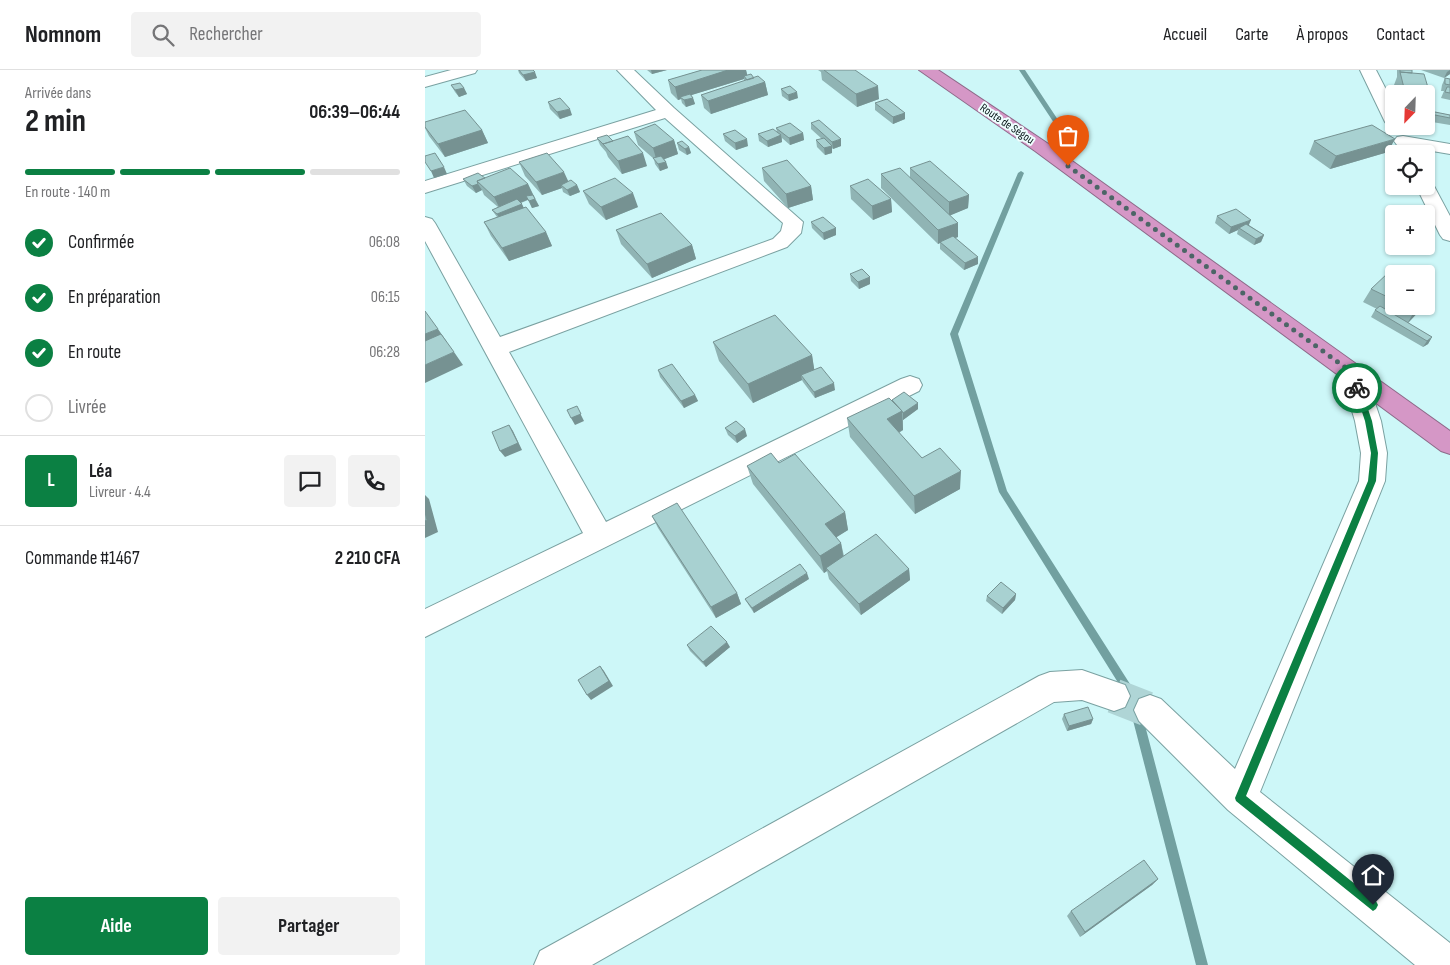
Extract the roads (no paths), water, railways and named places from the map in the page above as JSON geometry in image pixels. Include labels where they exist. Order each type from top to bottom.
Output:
[{"type":"highway","name":"Route de Ségou","points":[[927,70],[1041,147],[1450,444]]},
{"type":"street","points":[[425,82],[469,70]]},
{"type":"street","points":[[495,348],[780,243],[791,232],[793,222],[668,112],[625,70]]},
{"type":"street","points":[[1368,70],[1385,104]]},
{"type":"street","points":[[425,187],[668,112]]},
{"type":"street","points":[[1403,140],[1450,149]]},
{"type":"street","points":[[1430,195],[1447,224]]},
{"type":"street","points":[[425,223],[600,537]]},
{"type":"street","points":[[1240,798],[1372,481],[1374,453],[1368,421],[1353,373]]},
{"type":"street","points":[[425,624],[910,384]]},
{"type":"street","points":[[554,965],[1050,687],[1082,685],[1114,696]]},
{"type":"street","points":[[1150,710],[1240,798],[1446,965]]},
{"type":"waterway","points":[[1022,70],[1063,132],[1056,145]]},
{"type":"waterway","points":[[1021,173],[954,334],[1003,492],[1132,695],[1202,965]]},
{"type":"tunnel","points":[[1114,696],[1150,710]]}]
